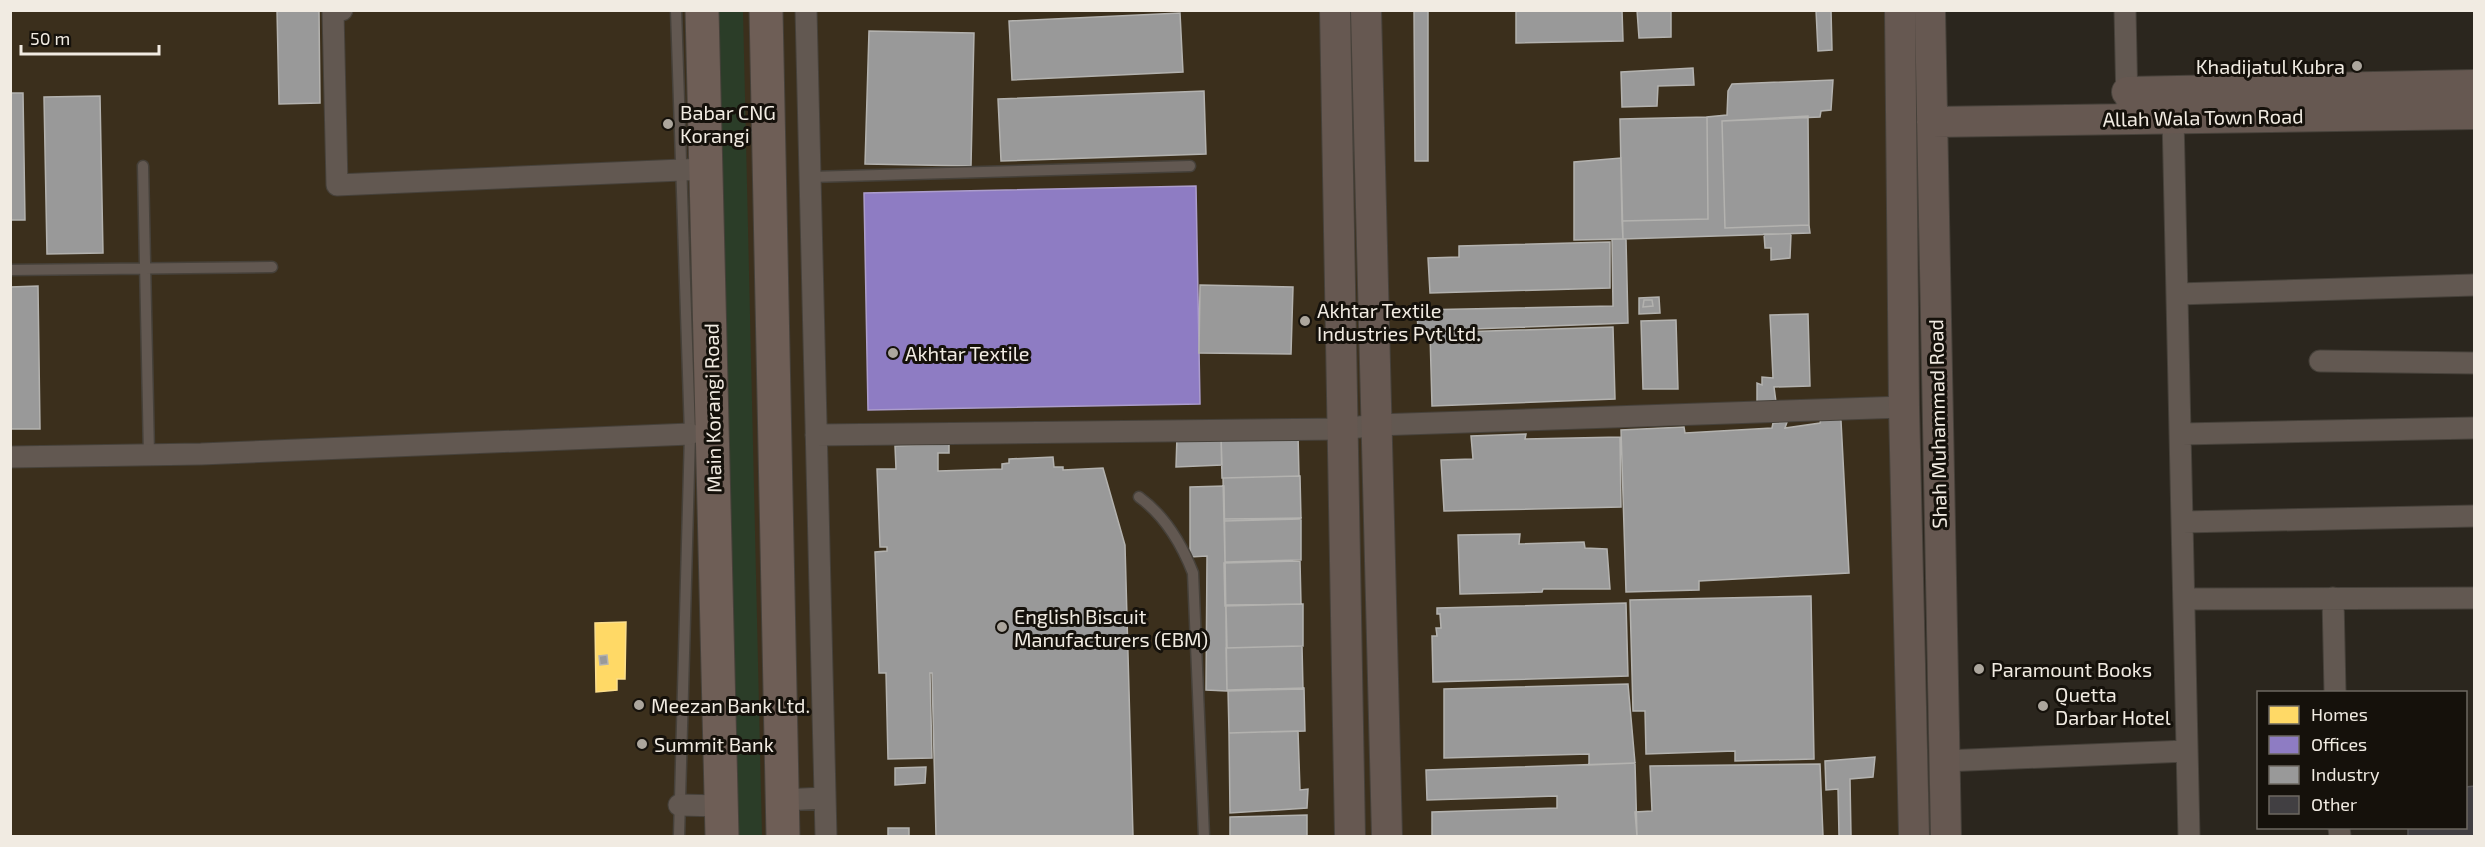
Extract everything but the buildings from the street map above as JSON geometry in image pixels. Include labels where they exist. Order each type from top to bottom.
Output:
[{"type":"main road","name":"Main Korangi Road","points":[[702,10],[694,169],[722,821]]},
{"type":"main road","points":[[766,10],[783,837]]},
{"type":"main road","points":[[1335,10],[1350,837]]},
{"type":"main road","points":[[1366,10],[1386,837]]},
{"type":"main road","name":"Shah Muhammad Road","points":[[1900,10],[1904,407],[1914,837]]},
{"type":"main road","name":"Shah Muhammad Road","points":[[1930,10],[1946,837]]},
{"type":"main road","points":[[1901,47],[1918,37],[1923,38],[1930,47]]},
{"type":"main road","name":"Allah Wala Town Road","points":[[1901,107],[1906,117],[1916,123],[1932,118],[2475,85]]},
{"type":"main road","name":"Allah Wala Town Road","points":[[2127,105],[2173,117],[2475,114]]},
{"type":"main road","points":[[1908,554],[1913,564],[1923,568],[1937,561],[1940,551]]},
{"type":"main road","points":[[1909,590],[1918,579],[1927,578],[1935,584],[1941,595]]},
{"type":"main road","points":[[1348,751],[1384,748]]},
{"type":"street","points":[[342,10],[333,11],[337,185],[694,169]]},
{"type":"street","points":[[806,10],[826,837]]},
{"type":"street","points":[[2125,10],[2127,105]]},
{"type":"street","points":[[2173,117],[2182,434],[2189,837]]},
{"type":"street","points":[[2177,294],[2475,285]]},
{"type":"street","points":[[2320,361],[2475,363]]},
{"type":"street","points":[[816,435],[1342,429],[1376,425],[1904,407]]},
{"type":"street","points":[[2182,434],[2475,428]]},
{"type":"street","points":[[10,457],[149,455],[690,434]]},
{"type":"street","points":[[2183,522],[2475,516]]},
{"type":"street","points":[[2333,598],[2335,691]]},
{"type":"street","points":[[2184,599],[2475,598]]},
{"type":"street","points":[[1944,761],[2187,751]]},
{"type":"street","points":[[782,800],[825,798]]},
{"type":"street","points":[[679,805],[722,821]]},
{"type":"lane","points":[[676,10],[694,169],[690,434],[679,837]]},
{"type":"lane","points":[[143,166],[149,455]]},
{"type":"lane","points":[[810,177],[1190,166]]},
{"type":"lane","points":[[10,270],[272,267]]},
{"type":"lane","points":[[1139,497],[1155,508],[1188,559],[1193,573],[1204,837]]},
{"type":"shaded area","points":[[10,11],[1912,11],[1922,836],[11,836]]},
{"type":"green space","points":[[718,11],[743,11],[762,836],[736,836]]},
{"type":"place","name":"Khadijatul Kubra","points":[[2357,66]]},
{"type":"place","name":"Babar CNG Korangi","points":[[668,124]]},
{"type":"place","name":"Akhtar Textile Industries Pvt Ltd.","points":[[1305,321]]},
{"type":"place","name":"Akhtar Textile","points":[[893,353]]},
{"type":"place","name":"English Biscuit Manufacturers (EBM)","points":[[1002,627]]},
{"type":"place","name":"Paramount Books","points":[[1979,669]]},
{"type":"place","name":"Meezan Bank Ltd.","points":[[639,705]]},
{"type":"place","name":"Quetta Darbar Hotel","points":[[2043,706]]},
{"type":"place","name":"Summit Bank","points":[[642,744]]}]
